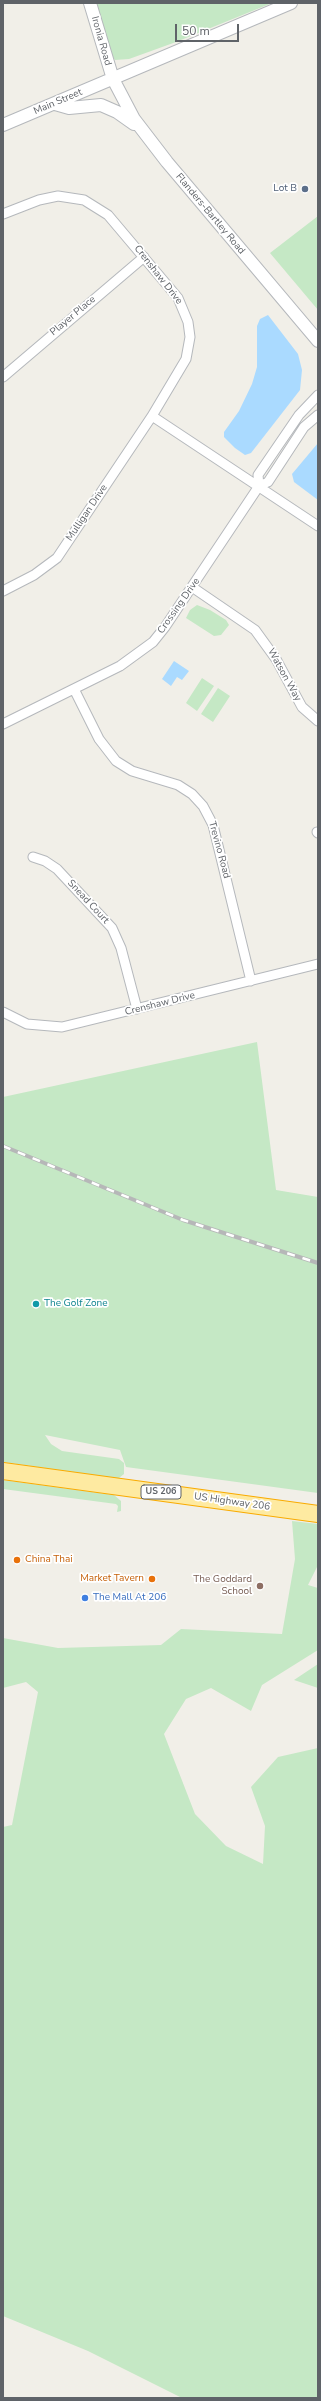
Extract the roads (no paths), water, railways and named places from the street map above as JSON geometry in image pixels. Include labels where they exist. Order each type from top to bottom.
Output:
[{"type":"highway","name":"US Highway 206","points":[[3,1471],[318,1514]]},
{"type":"street","name":"Ironia Road","points":[[90,3],[113,79]]},
{"type":"street","name":"Main Street","points":[[3,125],[291,3]]},
{"type":"street","name":"Flanders-Bartley Road","points":[[113,79],[126,107],[142,131],[318,341]]},
{"type":"street","points":[[55,104],[69,108],[92,104],[106,107],[122,115],[142,131]]},
{"type":"street","name":"Crenshaw Drive","points":[[3,214],[49,197],[64,196],[84,200],[108,215],[182,304],[186,315],[190,337],[184,366],[152,416]]},
{"type":"street","name":"Player Place","points":[[3,377],[144,257]]},
{"type":"street","name":"Crossing Drive","points":[[259,486],[258,475],[299,415],[318,395]]},
{"type":"street","name":"Crossing Drive","points":[[3,724],[120,666],[139,654],[160,634],[259,486],[268,482],[304,427],[318,415]]},
{"type":"street","points":[[152,416],[318,526]]},
{"type":"street","name":"Mulligan Drive","points":[[3,591],[34,575],[57,558],[152,416]]},
{"type":"street","name":"Watson Way","points":[[192,587],[254,630],[276,659],[302,707],[318,721]]},
{"type":"street","name":"Trevino Road","points":[[74,689],[99,739],[116,761],[132,771],[178,785],[192,794],[203,806],[213,825],[251,981]]},
{"type":"street","name":"Snead Court","points":[[33,857],[45,861],[57,868],[112,928],[121,948],[137,1009]]},
{"type":"street","name":"Crenshaw Drive","points":[[3,1012],[27,1024],[62,1027],[318,964]]},
{"type":"water","points":[[268,315],[298,354],[302,370],[300,390],[251,453],[245,455],[224,437],[224,432],[239,411],[252,384],[257,367],[257,326],[260,319]]},
{"type":"water","points":[[318,443],[318,500],[294,482],[292,474]]},
{"type":"water","points":[[174,661],[189,671],[182,680],[177,677],[171,686],[162,679]]},
{"type":"railway","points":[[3,1146],[183,1220],[318,1263]]},
{"type":"place","name":"Lot B","points":[[305,189]]},
{"type":"place","name":"The Golf Zone","points":[[36,1304]]},
{"type":"place","name":"China Thai","points":[[17,1560]]},
{"type":"place","name":"Market Tavern","points":[[152,1579]]},
{"type":"place","name":"The Goddard School","points":[[260,1586]]},
{"type":"place","name":"The Mall At 206","points":[[85,1598]]}]
